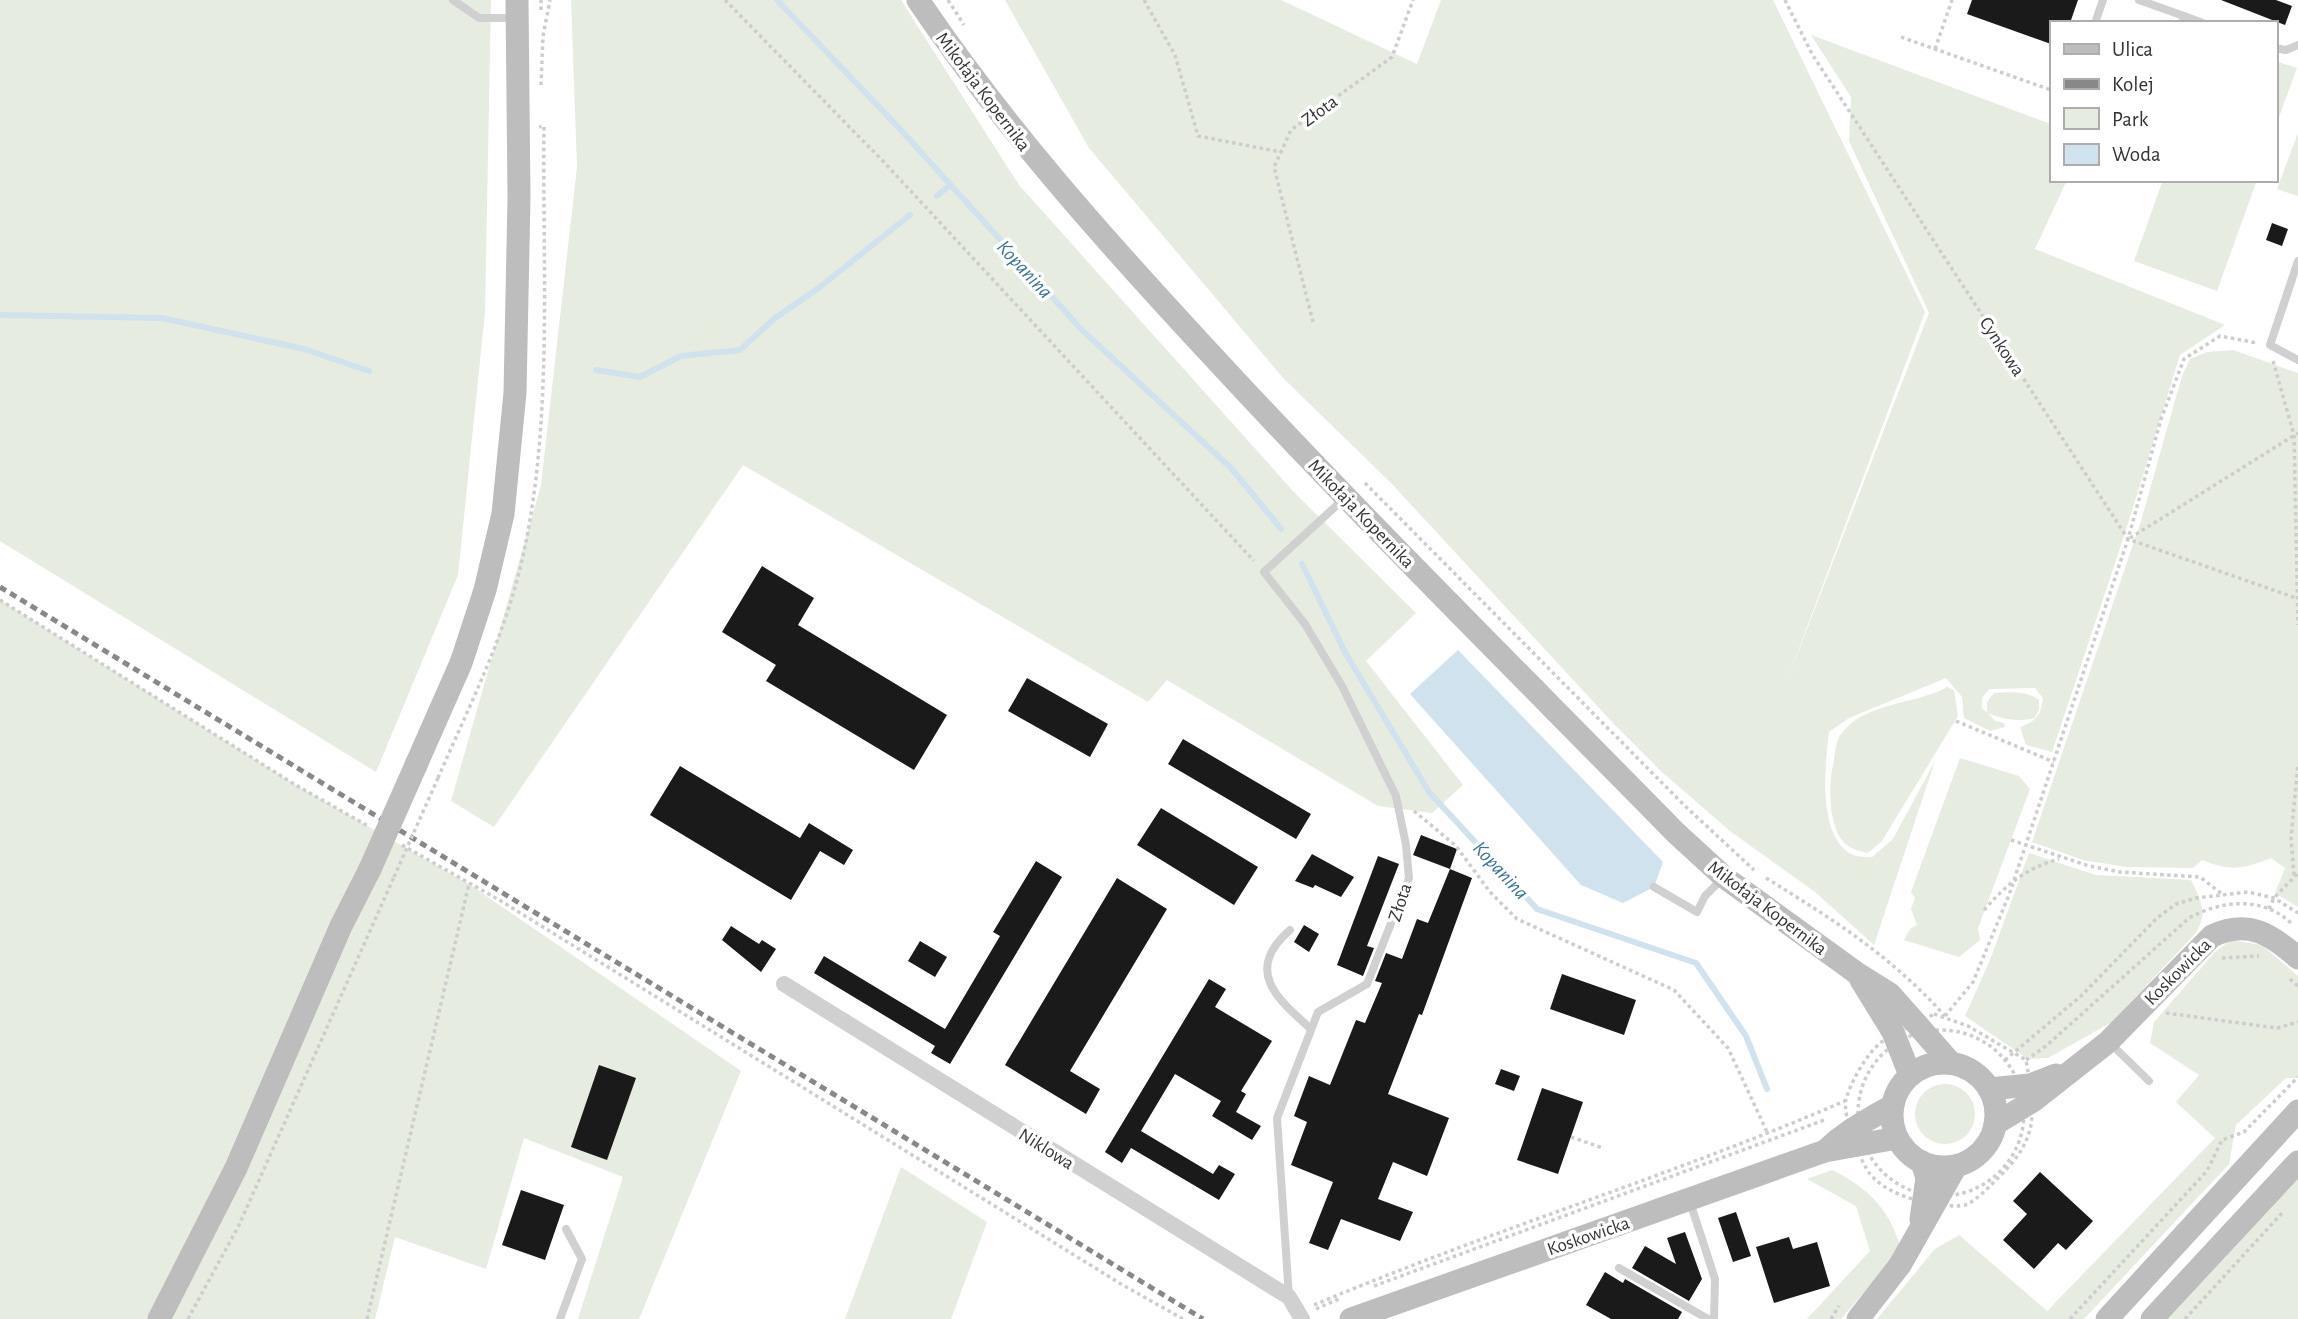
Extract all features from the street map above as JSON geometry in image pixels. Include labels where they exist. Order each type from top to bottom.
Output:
[{"type":"street","name":"Mikołaja Kopernika","points":[[918,0],[966,72],[1054,183],[1343,494],[1676,834],[1730,870],[1858,974],[1890,994],[1936,1030],[1951,1063]]},
{"type":"street","points":[[159,1319],[236,1168],[341,926],[370,869],[461,663],[485,590],[503,514],[515,393],[519,198],[516,9]]},
{"type":"street","name":"Koskowicka","points":[[1995,1124],[2027,1095],[2108,1042],[2211,936],[2241,927],[2274,937],[2289,965]]},
{"type":"street","name":"Mikołaja Kopernika","points":[[1858,974],[1897,1042],[1910,1075]]},
{"type":"street","name":"Niklowa","points":[[784,984],[1289,1297],[1301,1316]]},
{"type":"street","points":[[1951,1063],[1974,1071],[1990,1089],[1994,1098],[1995,1124],[1985,1148],[1972,1159],[1956,1166],[1939,1167],[1922,1162],[1908,1152],[1898,1138],[1892,1122],[1893,1105],[1899,1088],[1910,1075],[1924,1066],[1951,1063]]},
{"type":"street","name":"Koskowicka","points":[[1990,1089],[2027,1095]]},
{"type":"street","name":"Koskowicka","points":[[1351,1319],[1825,1151],[1856,1127],[1893,1105]]},
{"type":"street","points":[[2106,1319],[2298,1111]]},
{"type":"street","points":[[1856,1127],[1898,1138]]},
{"type":"street","points":[[1922,1162],[1931,1199]]},
{"type":"street","points":[[2152,1319],[2298,1162]]},
{"type":"street","points":[[1858,1319],[1912,1245],[1931,1199],[1956,1166]]},
{"type":"lane","points":[[453,0],[479,18],[516,9]]},
{"type":"lane","points":[[2096,21],[2103,0]]},
{"type":"lane","points":[[2139,0],[2183,19]]},
{"type":"lane","points":[[2277,48],[2286,50],[2298,45]]},
{"type":"lane","points":[[2298,261],[2270,345],[2298,360]]},
{"type":"lane","points":[[1264,572],[1336,506],[1343,494]]},
{"type":"lane","name":"Złota","points":[[1264,572],[1305,624],[1342,686],[1396,796],[1406,845],[1409,878],[1367,984],[1318,1012],[1277,1118],[1289,1297]]},
{"type":"lane","points":[[1654,887],[1697,912],[1705,896],[1730,870]]},
{"type":"lane","points":[[1290,930],[1273,944],[1266,973],[1279,1002],[1311,1029]]},
{"type":"lane","points":[[2108,1042],[2150,1081]]},
{"type":"lane","points":[[1690,1199],[1715,1279],[1714,1319]]},
{"type":"lane","points":[[560,1319],[582,1259],[566,1229]]},
{"type":"lane","points":[[1619,1268],[1708,1319]]},
{"type":"path","points":[[725,0],[881,159],[1264,572]]},
{"type":"path","points":[[948,0],[970,33]]},
{"type":"path","points":[[1144,0],[1175,54],[1198,136],[1281,152]]},
{"type":"path","name":"Złota","points":[[1313,322],[1273,166],[1291,130],[1392,57],[1413,0]]},
{"type":"path","name":"Cynkowa","points":[[1785,0],[1812,54],[2129,539]]},
{"type":"path","points":[[1935,49],[1952,0]]},
{"type":"path","points":[[1901,37],[2050,90]]},
{"type":"path","points":[[1945,1016],[1973,982],[1985,959],[2015,878],[2129,539],[2161,419],[2184,359],[2220,337],[2270,345],[2278,388],[2296,434],[2298,625]]},
{"type":"path","points":[[2129,539],[2296,434]]},
{"type":"path","points":[[1365,482],[1685,806],[1759,874],[1850,930],[1918,986],[1945,1016],[2026,1060]]},
{"type":"path","points":[[2129,539],[2297,599]]},
{"type":"path","points":[[0,600],[294,784],[379,832]]},
{"type":"path","points":[[1956,721],[2054,762]]},
{"type":"path","points":[[2269,909],[2274,898],[2296,874],[2291,838],[2298,764]]},
{"type":"path","points":[[188,1319],[239,1225],[438,778]]},
{"type":"path","points":[[1396,796],[1456,846],[1490,892],[1517,919],[1674,990],[1728,1048],[1769,1134]]},
{"type":"path","points":[[2011,840],[2061,858],[2120,872],[2200,877],[2222,894]]},
{"type":"path","points":[[400,844],[1121,1284],[1183,1319]]},
{"type":"path","points":[[1984,910],[2015,878],[2033,866],[2061,858]]},
{"type":"path","points":[[1730,870],[1756,880]]},
{"type":"path","points":[[367,1319],[469,884]]},
{"type":"path","points":[[2005,1060],[2016,1054],[2081,996],[2157,918],[2176,904],[2222,894],[2248,892],[2274,898],[2298,913]]},
{"type":"path","points":[[1801,909],[1887,968],[1936,1030]]},
{"type":"path","points":[[2026,1060],[2046,1046],[2175,930],[2205,959],[2264,956]]},
{"type":"path","points":[[2289,965],[2298,986]]},
{"type":"path","points":[[2140,1009],[2277,1028],[2298,1021]]},
{"type":"path","points":[[1301,1316],[1401,1269],[1769,1134],[1845,1101],[1856,1127],[1872,1158],[1888,1176],[1931,1199],[1969,1191],[1995,1175],[2017,1144],[2027,1095],[2005,1060],[1973,1036],[1936,1030],[1897,1042],[1874,1064],[1861,1092],[1856,1127],[1870,1174],[1905,1198],[1965,1205],[1985,1192],[2019,1157],[2032,1130],[2026,1060]]},
{"type":"path","points":[[2070,1319],[2207,1171],[2222,1140],[2244,1132],[2297,1080]]},
{"type":"path","points":[[1301,1316],[1328,1303],[1553,1218],[1856,1127]]},
{"type":"path","points":[[1571,1137],[1603,1148]]},
{"type":"path","points":[[2185,1319],[2289,1207]]},
{"type":"green space","points":[[0,0],[491,0],[485,312],[458,575],[376,772],[0,541]]},
{"type":"green space","points":[[571,0],[901,0],[1019,185],[1293,491],[1416,613],[1366,661],[1463,785],[1432,813],[1378,806],[1167,680],[1148,702],[743,465],[494,827],[451,801],[541,485],[577,167]]},
{"type":"green space","points":[[1005,0],[1281,0],[1417,64],[1441,0],[1773,0],[1925,312],[1785,686],[1929,313],[1849,141],[1851,97],[1811,35],[2050,124],[2050,182],[2066,182],[2035,249],[2225,325],[2180,355],[2127,527],[2052,752],[2026,745],[2020,727],[2035,718],[2011,720],[1988,713],[1995,721],[2004,723],[2005,727],[1990,731],[1964,718],[1962,697],[1946,678],[1849,718],[1829,732],[1825,780],[1828,815],[1840,845],[1856,856],[1872,857],[1893,839],[1935,761],[1874,945],[1815,892],[1730,831],[1662,772],[1613,723],[1391,483],[1284,379],[1089,148]],"holes":[[[2035,688],[2043,698],[2041,709],[2035,718],[2039,700],[2023,693],[1994,693],[1987,702],[1987,713],[1982,708],[1982,698],[1989,689]]]},
{"type":"green space","points":[[2277,62],[2297,68],[2277,123]]},
{"type":"green space","points":[[2298,133],[2298,196],[2277,189]]},
{"type":"green space","points":[[2162,182],[2256,182],[2217,291],[2134,261]]},
{"type":"green space","points":[[2233,350],[2298,373],[2298,907],[2275,893],[2285,868],[2271,858],[2237,868],[2202,860],[2193,868],[2126,867],[2083,860],[2032,842],[2141,521],[2182,376],[2190,359],[2207,352]]},
{"type":"green space","points":[[0,600],[294,784],[469,884],[741,1071],[639,1319],[578,1319],[623,1177],[524,1138],[486,1269],[395,1237],[375,1319],[0,1319]]},
{"type":"green space","points":[[1947,687],[1954,690],[1958,716],[1882,841],[1868,853],[1847,845],[1842,841],[1834,822],[1830,794],[1839,737],[1863,716]]},
{"type":"green space","points":[[1960,758],[2019,776],[2030,789],[1978,928],[1980,940],[1959,957],[1904,940],[1910,929],[1917,925],[1911,909],[1915,898],[1911,892]]},
{"type":"green space","points":[[2029,853],[2096,875],[2191,880],[2202,914],[2199,928],[2194,935],[2112,1022],[2048,1058],[2028,1059],[1965,1016],[1990,960]]},
{"type":"green space","points":[[2231,940],[2262,945],[2298,976],[2298,1078],[2286,1078],[2236,1125],[2229,1164],[2084,1319],[1877,1319],[1935,1249],[1959,1235],[2047,1311],[2215,1138],[2176,1102],[2199,1075],[2150,1043],[2154,1022],[2215,952]]},
{"type":"green space","points":[[1945,1084],[1962,1089],[1970,1097],[1975,1114],[1970,1131],[1962,1139],[1945,1144],[1928,1139],[1920,1131],[1915,1114],[1920,1097],[1928,1089]]},
{"type":"green space","points":[[901,1167],[987,1222],[951,1319],[845,1319]]},
{"type":"green space","points":[[1832,1170],[1857,1184],[1876,1202],[1891,1223],[1901,1249],[1841,1319],[1807,1319],[1870,1251],[1856,1206],[1807,1179]]},
{"type":"green space","points":[[2298,1179],[2298,1319],[2168,1319]]},
{"type":"water","points":[[1458,650],[1663,862],[1654,887],[1623,903],[1581,885],[1410,694]]},
{"type":"building","points":[[1972,0],[2078,0],[2071,21],[2050,21],[2050,44],[1967,14]]},
{"type":"building","points":[[2221,0],[2276,0],[2292,6],[2285,25]]},
{"type":"building","points":[[2272,223],[2288,229],[2282,246],[2266,240]]},
{"type":"building","points":[[762,566],[814,598],[798,625],[947,715],[914,770],[766,681],[776,665],[722,632]]},
{"type":"building","points":[[1027,678],[1108,724],[1090,757],[1008,711]]},
{"type":"building","points":[[1183,739],[1311,814],[1296,839],[1168,764]]},
{"type":"building","points":[[680,766],[800,838],[809,823],[853,850],[844,865],[820,851],[791,900],[650,815]]},
{"type":"building","points":[[1161,808],[1258,867],[1234,905],[1137,845]]},
{"type":"building","points":[[1421,835],[1457,849],[1450,869],[1413,855]]},
{"type":"building","points":[[1312,854],[1354,877],[1341,897],[1315,885],[1313,888],[1295,881]]},
{"type":"building","points":[[1378,856],[1399,864],[1367,946],[1374,948],[1363,976],[1337,965]]},
{"type":"building","points":[[1036,861],[1062,877],[950,1064],[931,1053],[935,1046],[814,973],[824,956],[945,1029],[1000,936],[993,932]]},
{"type":"building","points":[[1450,869],[1472,878],[1422,1015],[1419,1014],[1388,1094],[1449,1118],[1427,1176],[1393,1162],[1378,1199],[1413,1212],[1400,1241],[1341,1219],[1328,1250],[1309,1243],[1333,1182],[1291,1165],[1307,1122],[1294,1116],[1309,1076],[1330,1085],[1356,1020],[1365,1023],[1382,983],[1375,981],[1386,953],[1402,959],[1417,919],[1428,923]]},
{"type":"building","points":[[1117,878],[1167,909],[1070,1071],[1100,1089],[1086,1114],[1005,1065]]},
{"type":"building","points":[[1304,925],[1319,934],[1309,952],[1294,942]]},
{"type":"building","points":[[731,926],[759,944],[762,940],[776,949],[761,972],[722,940]]},
{"type":"building","points":[[920,941],[947,957],[935,977],[908,961]]},
{"type":"building","points":[[1562,974],[1636,1000],[1624,1035],[1550,1009]]},
{"type":"building","points":[[1209,979],[1226,989],[1215,1007],[1272,1041],[1241,1091],[1246,1094],[1236,1112],[1261,1126],[1252,1140],[1212,1116],[1221,1101],[1175,1074],[1141,1131],[1213,1174],[1219,1165],[1235,1174],[1219,1200],[1131,1148],[1122,1163],[1105,1152]]},
{"type":"building","points":[[599,1065],[636,1078],[607,1160],[571,1147]]},
{"type":"building","points":[[1501,1069],[1520,1076],[1514,1091],[1495,1084]]},
{"type":"building","points":[[1542,1088],[1583,1102],[1558,1174],[1517,1160]]},
{"type":"building","points":[[2040,1172],[2093,1221],[2066,1250],[2058,1243],[2034,1269],[2003,1240],[2027,1214],[2013,1201]]},
{"type":"building","points":[[521,1190],[564,1205],[545,1260],[502,1245]]},
{"type":"building","points":[[1736,1212],[1751,1256],[1733,1262],[1718,1218]]},
{"type":"building","points":[[1685,1232],[1702,1279],[1689,1301],[1632,1268],[1645,1246],[1676,1264],[1667,1238]]},
{"type":"building","points":[[1789,1237],[1793,1249],[1817,1242],[1830,1286],[1774,1303],[1756,1247]]},
{"type":"building","points":[[1605,1272],[1623,1283],[1625,1279],[1682,1312],[1678,1319],[1611,1319],[1586,1305]]},
{"type":"waterway","name":"Kopanina","points":[[777,0],[900,129],[1082,330],[1232,469],[1281,529]]},
{"type":"waterway","points":[[937,196],[950,185]]},
{"type":"waterway","points":[[596,370],[640,377],[681,356],[740,350],[775,318],[820,287],[910,215]]},
{"type":"waterway","points":[[0,315],[162,318],[304,349],[369,371]]},
{"type":"waterway","name":"Kopanina","points":[[1302,564],[1346,654],[1429,792],[1537,909],[1696,963],[1746,1036],[1767,1089]]},
{"type":"railway","points":[[0,587],[1203,1319]]}]
